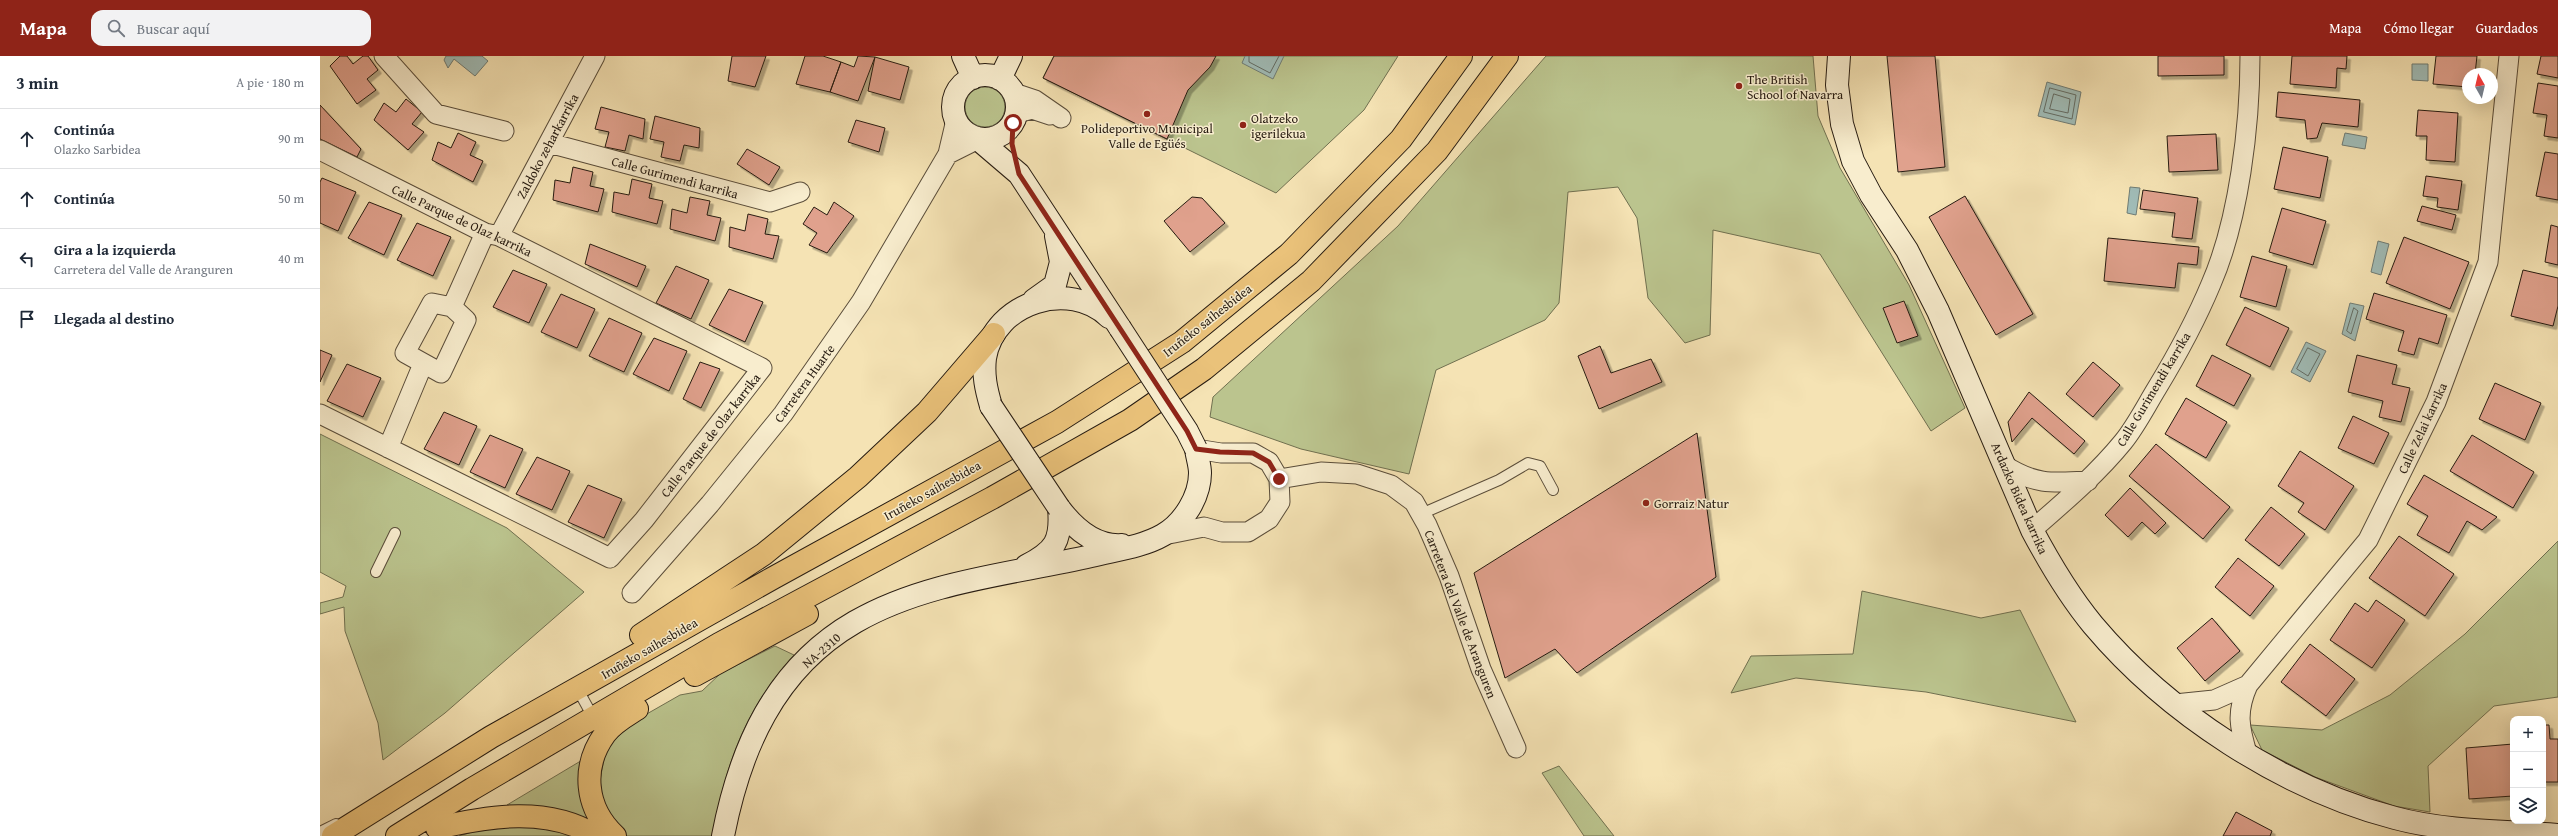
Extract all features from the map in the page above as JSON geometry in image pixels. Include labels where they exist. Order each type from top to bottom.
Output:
[{"type":"highway","name":"Iruñeko saihesbidea","points":[[333,836],[492,737],[577,688],[772,578],[1057,422],[1182,342],[1289,254],[1311,232],[1401,138],[1461,56]]},
{"type":"highway","points":[[431,832],[637,709],[1123,436],[1240,350],[1437,151],[1508,56]]},
{"type":"highway","points":[[397,836],[592,718],[719,644],[985,502],[1130,420],[1204,370],[1303,287]]},
{"type":"highway","points":[[492,737],[556,684],[665,621],[770,549],[858,477],[921,418],[994,334]]},
{"type":"highway","points":[[615,836],[598,817],[593,806],[588,785],[589,771],[596,750],[606,733],[637,709]]},
{"type":"highway","points":[[431,832],[479,819],[516,815],[548,818],[575,825],[596,836]]},
{"type":"street","points":[[384,56],[436,114],[504,131]]},
{"type":"street","name":"Zaldoko zeharkarrika","points":[[452,307],[492,234],[549,143],[595,56]]},
{"type":"street","points":[[963,56],[972,78]]},
{"type":"street","points":[[1011,56],[1012,144],[1019,174]]},
{"type":"street","name":"Ardazko Bidea karrika","points":[[1839,56],[1837,85],[1842,124],[1853,161],[1871,195],[1907,250],[1938,311],[2032,530],[2050,563],[2092,624],[2131,665],[2175,704],[2248,756],[2324,794],[2395,818],[2440,826],[2476,836]]},
{"type":"street","name":"Calle Gurimendi karrika","points":[[2032,530],[2088,481],[2124,441],[2180,350],[2212,283],[2231,222],[2243,157],[2250,90],[2250,56]]},
{"type":"street","name":"Calle Zelai karrika","points":[[2248,756],[2239,720],[2241,701],[2248,685],[2368,540],[2436,402],[2488,262],[2509,56]]},
{"type":"street","points":[[1011,102],[990,76],[972,78],[964,83],[954,100],[956,120],[969,135],[978,139],[1019,174],[1187,431],[1196,449],[1200,473],[1195,498],[1183,519],[1164,535]]},
{"type":"street","points":[[948,154],[978,139],[998,136],[1011,102]]},
{"type":"street","name":"Carretera Huarte","points":[[632,593],[710,504],[783,414],[861,302],[948,154],[956,120]]},
{"type":"street","name":"Calle Gurimendi karrika","points":[[549,143],[770,202],[800,192]]},
{"type":"street","name":"Calle Parque de Olaz karrika","points":[[320,150],[762,368],[644,520],[610,558],[320,414]]},
{"type":"street","points":[[1055,229],[1061,262],[1055,285],[1032,302],[1010,315],[994,334],[985,357],[984,376],[991,406],[1072,525],[1092,539],[1116,546],[1141,544]]},
{"type":"street","points":[[1032,302],[1056,297],[1080,300],[1102,310],[1120,328]]},
{"type":"street","points":[[432,303],[452,307],[466,320],[441,373],[423,364],[405,353],[432,303]]},
{"type":"street","points":[[388,448],[423,364]]},
{"type":"street","points":[[1018,570],[1046,567],[1141,544],[1164,535],[1204,527],[1222,532],[1248,532],[1269,519],[1280,502],[1279,479],[1269,462],[1253,453],[1220,452],[1196,449]]},
{"type":"street","points":[[2004,465],[2022,477],[2053,483],[2088,481]]},
{"type":"street","name":"Carretera del Valle de Aranguren","points":[[1279,479],[1321,472],[1357,474],[1390,485],[1414,502],[1449,576],[1481,668],[1516,748]]},
{"type":"street","points":[[1018,570],[1043,557],[1056,545],[1060,528],[1059,508]]},
{"type":"street","name":"NA-2310","points":[[723,836],[733,789],[750,740],[771,702],[783,687],[827,641],[854,622],[905,599],[1018,570]]},
{"type":"street","points":[[2175,704],[2214,700],[2248,685]]},
{"type":"street","name":"Ardazko Bidea karrika","points":[[2440,826],[2558,835]]},
{"type":"lane","points":[[1421,514],[1499,480],[1528,463],[1540,466],[1553,490]]},
{"type":"lane","points":[[376,572],[395,533]]},
{"type":"lane","points":[[577,688],[592,718]]},
{"type":"lane","points":[[320,832],[394,797]]},
{"type":"green space","name":"Olatzeko igerilekua","points":[[1054,56],[1398,56],[1364,110],[1276,193],[1043,78]]},
{"type":"green space","points":[[1546,56],[1813,56],[1818,116],[1840,168],[1909,285],[1965,408],[1931,431],[1820,254],[1713,230],[1710,335],[1685,343],[1648,298],[1637,218],[1618,187],[1568,192],[1559,303],[1545,320],[1436,370],[1409,474],[1301,449],[1210,417],[1213,397],[1398,226]]},
{"type":"green space","points":[[981,87],[989,87],[996,90],[1002,96],[1005,107],[1002,118],[996,124],[989,127],[981,127],[974,124],[968,118],[965,111],[965,103],[968,96],[974,90]]},
{"type":"green space","points":[[320,434],[507,528],[584,592],[445,713],[383,760],[378,723],[345,631],[344,607],[320,614],[320,603],[343,597],[346,586],[320,572]]},
{"type":"green space","points":[[2558,541],[2558,697],[2494,706],[2428,766],[2430,812],[2394,806],[2315,777],[2262,750],[2250,725],[2322,730],[2390,695],[2465,634]]},
{"type":"green space","points":[[1862,591],[1981,618],[2020,610],[2076,722],[1926,692],[1796,678],[1731,693],[1751,656],[1853,654]]},
{"type":"green space","points":[[775,646],[794,655],[776,676],[762,697],[740,740],[724,785],[712,836],[627,836],[605,813],[600,780],[605,754],[613,741],[638,719],[680,695],[702,691],[721,673]]},
{"type":"green space","points":[[584,759],[595,827],[536,808],[507,805]]},
{"type":"green space","points":[[1559,766],[1614,836],[1584,836],[1542,773]]},
{"type":"green space","points":[[543,825],[571,836],[459,836],[491,826]]},
{"type":"water","points":[[446,56],[482,56],[488,61],[475,76],[454,59],[448,68],[444,60]]},
{"type":"water","points":[[1245,56],[1284,56],[1273,79],[1242,63]]},
{"type":"water","points":[[2412,64],[2428,64],[2428,81],[2412,80]]},
{"type":"water","points":[[2047,82],[2081,92],[2075,125],[2038,116]]},
{"type":"water","points":[[2345,133],[2367,137],[2365,149],[2342,145]]},
{"type":"water","points":[[2130,187],[2140,188],[2136,215],[2127,213]]},
{"type":"water","points":[[2378,241],[2389,244],[2381,275],[2371,272]]},
{"type":"water","points":[[2350,303],[2364,306],[2355,341],[2342,334]]},
{"type":"water","points":[[2306,342],[2326,351],[2310,382],[2291,372]]},
{"type":"building","points":[[340,56],[347,56],[353,64],[363,56],[368,56],[378,70],[367,79],[376,90],[357,104],[330,66]]},
{"type":"building","points":[[732,56],[766,56],[755,87],[728,81]]},
{"type":"building","points":[[805,56],[823,56],[841,62],[830,92],[796,84]]},
{"type":"building","points":[[858,56],[875,57],[858,101],[830,92],[841,62],[854,67]]},
{"type":"building","name":"Polideportivo Municipal Valle de Egüés","points":[[1054,56],[1216,56],[1210,67],[1188,90],[1167,139],[1043,78]]},
{"type":"building","points":[[1887,56],[1935,56],[1945,167],[1898,172]]},
{"type":"building","points":[[2158,56],[2224,56],[2224,75],[2158,76]]},
{"type":"building","points":[[2292,56],[2347,56],[2346,69],[2337,68],[2336,88],[2290,84]]},
{"type":"building","points":[[2436,56],[2477,56],[2476,68],[2462,68],[2462,86],[2433,84]]},
{"type":"building","points":[[2541,56],[2558,56],[2558,78],[2537,74]]},
{"type":"building","points":[[875,57],[909,67],[900,100],[868,91]]},
{"type":"building","points":[[2538,83],[2558,86],[2558,138],[2544,136],[2547,115],[2533,113]]},
{"type":"building","points":[[2278,92],[2360,100],[2358,127],[2322,123],[2317,138],[2307,139],[2305,120],[2276,117]]},
{"type":"building","points":[[406,99],[422,112],[412,124],[424,132],[408,150],[374,120],[384,103],[396,112]]},
{"type":"building","points":[[320,105],[361,149],[357,157],[320,139]]},
{"type":"building","points":[[601,107],[645,119],[643,139],[629,135],[625,151],[605,147],[609,132],[595,129]]},
{"type":"building","points":[[2418,110],[2458,113],[2455,162],[2426,160],[2427,136],[2416,136]]},
{"type":"building","points":[[655,116],[700,128],[699,148],[684,145],[680,161],[661,157],[664,142],[650,139]]},
{"type":"building","points":[[856,120],[885,128],[879,152],[848,142]]},
{"type":"building","points":[[458,133],[476,142],[470,155],[483,161],[473,182],[432,160],[438,142],[451,148]]},
{"type":"building","points":[[2216,134],[2218,170],[2169,172],[2167,136]]},
{"type":"building","points":[[2283,147],[2328,157],[2320,198],[2274,189]]},
{"type":"building","points":[[747,149],[780,167],[769,185],[737,164]]},
{"type":"building","points":[[2545,152],[2558,154],[2558,200],[2536,196]]},
{"type":"building","points":[[573,167],[593,172],[590,186],[604,189],[598,212],[553,200],[555,180],[570,183]]},
{"type":"building","points":[[2426,176],[2462,181],[2458,210],[2437,207],[2438,198],[2423,196]]},
{"type":"building","points":[[322,178],[356,192],[338,231],[320,223],[320,182]]},
{"type":"building","points":[[632,179],[652,184],[649,198],[663,201],[657,224],[612,212],[614,192],[629,195]]},
{"type":"building","points":[[2143,190],[2198,198],[2192,239],[2172,237],[2175,213],[2140,209]]},
{"type":"building","points":[[1965,196],[2033,314],[1996,335],[1929,217]]},
{"type":"building","points":[[690,197],[710,201],[707,215],[721,218],[715,241],[670,229],[672,209],[687,213]]},
{"type":"building","points":[[1192,197],[1202,198],[1225,223],[1190,252],[1164,221]]},
{"type":"building","points":[[369,202],[402,215],[384,255],[348,238]]},
{"type":"building","points":[[834,202],[854,216],[827,253],[809,245],[817,233],[803,224],[814,207],[827,215]]},
{"type":"building","points":[[2422,206],[2456,215],[2452,230],[2417,221]]},
{"type":"building","points":[[2282,208],[2326,221],[2313,265],[2269,252]]},
{"type":"building","points":[[748,214],[768,219],[765,234],[779,236],[773,259],[729,247],[730,227],[745,231]]},
{"type":"building","points":[[417,223],[451,237],[433,276],[397,260]]},
{"type":"building","points":[[2551,225],[2558,227],[2558,265],[2545,262]]},
{"type":"building","points":[[2404,237],[2469,262],[2450,309],[2386,283]]},
{"type":"building","points":[[2108,238],[2199,247],[2197,265],[2178,263],[2175,288],[2104,281]]},
{"type":"building","points":[[590,244],[646,266],[637,287],[585,264]]},
{"type":"building","points":[[2252,256],[2287,266],[2276,307],[2240,297]]},
{"type":"building","points":[[676,266],[709,280],[691,319],[656,303]]},
{"type":"building","points":[[513,270],[547,284],[529,323],[493,307]]},
{"type":"building","points":[[2523,270],[2558,278],[2558,306],[2553,326],[2511,316]]},
{"type":"building","points":[[729,289],[763,302],[745,342],[709,325]]},
{"type":"building","points":[[2374,293],[2447,315],[2438,344],[2419,338],[2414,355],[2398,351],[2404,331],[2366,319]]},
{"type":"building","points":[[561,294],[595,309],[577,348],[541,332]]},
{"type":"building","points":[[1904,301],[1918,336],[1897,343],[1883,308]]},
{"type":"building","points":[[2245,307],[2289,328],[2270,367],[2226,345]]},
{"type":"building","points":[[609,318],[642,333],[624,372],[589,356]]},
{"type":"building","points":[[654,338],[687,351],[669,391],[633,374]]},
{"type":"building","points":[[1600,346],[1611,373],[1651,359],[1662,382],[1599,409],[1578,356]]},
{"type":"building","points":[[320,350],[332,355],[320,382]]},
{"type":"building","points":[[2212,355],[2251,375],[2234,406],[2196,386]]},
{"type":"building","points":[[2357,355],[2397,365],[2392,384],[2410,388],[2401,422],[2379,417],[2383,401],[2348,392]]},
{"type":"building","points":[[700,362],[720,369],[701,408],[683,399]]},
{"type":"building","points":[[2093,362],[2120,385],[2093,417],[2066,394]]},
{"type":"building","points":[[347,364],[381,378],[363,417],[327,401]]},
{"type":"building","points":[[2495,383],[2541,403],[2525,440],[2479,419]]},
{"type":"building","points":[[2029,392],[2085,441],[2074,454],[2032,418],[2012,442],[2008,422]]},
{"type":"building","points":[[2186,398],[2227,422],[2206,458],[2165,434]]},
{"type":"building","points":[[444,412],[477,426],[459,465],[424,449]]},
{"type":"building","points":[[2353,416],[2389,433],[2374,464],[2338,448]]},
{"type":"building","name":"Gorraiz Natur","points":[[1697,433],[1716,577],[1577,673],[1555,649],[1505,678],[1474,573]]},
{"type":"building","points":[[490,435],[523,449],[505,488],[470,472]]},
{"type":"building","points":[[2472,435],[2534,472],[2513,508],[2450,471]]},
{"type":"building","points":[[2156,444],[2230,507],[2203,539],[2129,476]]},
{"type":"building","points":[[2300,451],[2354,486],[2325,530],[2298,512],[2304,503],[2278,486]]},
{"type":"building","points":[[537,457],[570,471],[552,510],[516,494]]},
{"type":"building","points":[[2424,475],[2497,517],[2482,530],[2467,521],[2449,553],[2417,535],[2428,516],[2407,504]]},
{"type":"building","points":[[588,485],[622,499],[604,538],[568,522]]},
{"type":"building","points":[[2130,488],[2166,523],[2155,534],[2142,522],[2128,537],[2105,515]]},
{"type":"building","points":[[2271,507],[2305,534],[2279,566],[2245,540]]},
{"type":"building","points":[[2399,536],[2454,574],[2425,616],[2369,578]]},
{"type":"building","points":[[2238,558],[2274,586],[2250,616],[2215,587]]},
{"type":"building","points":[[2376,600],[2405,620],[2372,668],[2330,640],[2355,603],[2368,612]]},
{"type":"building","points":[[2212,618],[2240,651],[2205,681],[2177,648]]},
{"type":"building","points":[[2310,644],[2355,679],[2326,716],[2281,682]]},
{"type":"building","points":[[2546,725],[2549,725],[2550,739],[2558,739],[2558,782],[2546,782]]},
{"type":"building","points":[[2510,744],[2510,796],[2469,799],[2466,748]]},
{"type":"building","points":[[2236,812],[2272,831],[2270,836],[2223,836]]},
{"type":"place","name":"The British School of Navarra","points":[[1739,86]]},
{"type":"place","name":"Polideportivo Municipal Valle de Egüés","points":[[1147,114]]},
{"type":"place","name":"Olatzeko igerilekua","points":[[1243,125]]},
{"type":"place","name":"Gorraiz Natur","points":[[1646,503]]},
{"type":"route","points":[[1013,123],[1012,144],[1019,174],[1187,431],[1196,449],[1220,452],[1253,453],[1269,462],[1279,479]]}]
